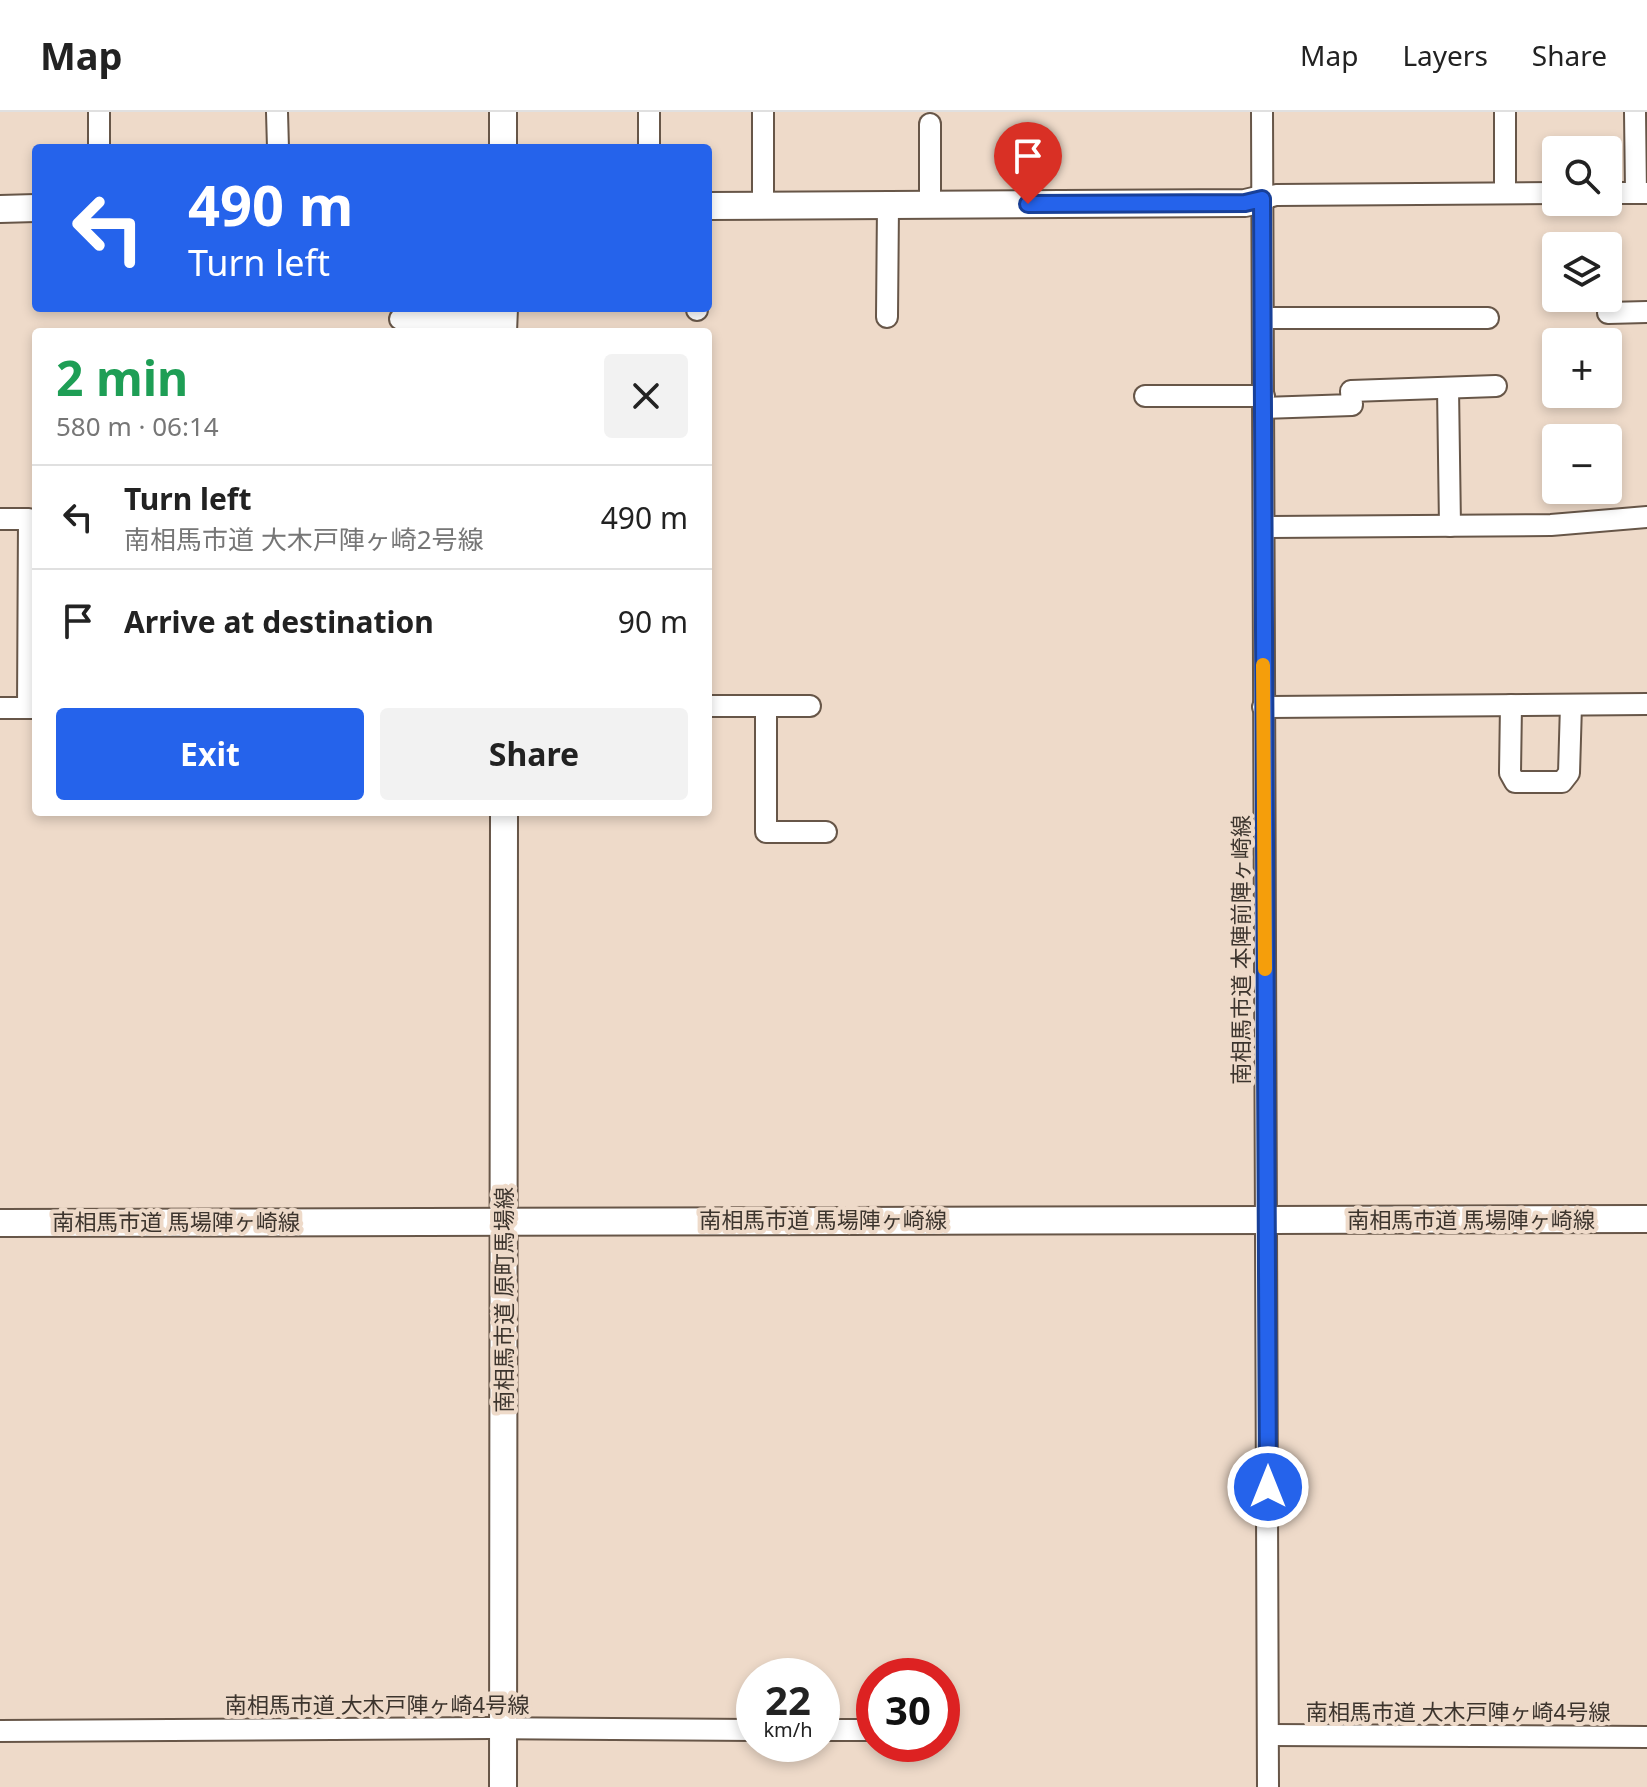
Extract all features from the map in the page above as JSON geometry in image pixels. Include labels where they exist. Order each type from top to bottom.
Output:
[{"type":"street","points":[[99,112],[99,144]]},
{"type":"street","points":[[277,112],[278,144]]},
{"type":"street","points":[[503,112],[503,144]]},
{"type":"street","points":[[649,112],[649,144]]},
{"type":"street","points":[[763,112],[763,206]]},
{"type":"street","name":"南相馬市道 本陣前陣ヶ崎線","points":[[1262,112],[1268,1787]]},
{"type":"street","points":[[1505,112],[1505,193]]},
{"type":"street","points":[[1635,112],[1642,193]]},
{"type":"street","points":[[930,124],[930,205]]},
{"type":"street","points":[[712,206],[1245,203],[1276,195],[1542,193]]},
{"type":"street","points":[[887,317],[888,205]]},
{"type":"street","points":[[0,209],[32,208]]},
{"type":"street","points":[[1608,313],[1647,312]]},
{"type":"street","points":[[1264,318],[1488,318]]},
{"type":"street","points":[[400,319],[503,320]]},
{"type":"street","points":[[1145,396],[1352,405],[1351,391],[1496,386]]},
{"type":"street","points":[[1448,388],[1450,526]]},
{"type":"street","points":[[1264,527],[1551,525],[1647,517]]},
{"type":"street","points":[[0,519],[29,519],[32,708],[0,708]]},
{"type":"street","points":[[1263,707],[1647,704]]},
{"type":"street","points":[[1511,705],[1510,773],[1515,782],[1562,782],[1569,773],[1571,705]]},
{"type":"street","points":[[712,706],[810,706]]},
{"type":"street","points":[[766,706],[766,832],[826,832]]},
{"type":"street","name":"南相馬市道 原町馬場線","points":[[503,1787],[504,816]]},
{"type":"street","name":"南相馬市道 馬場陣ヶ崎線","points":[[0,1223],[1647,1219]]},
{"type":"street","name":"南相馬市道 大木戸陣ヶ崎4号線","points":[[0,1731],[736,1730]]},
{"type":"street","name":"南相馬市道 大木戸陣ヶ崎4号線","points":[[1268,1735],[1647,1737]]},
{"type":"slow traffic","points":[[1263,665],[1265,969]]},
{"type":"route","points":[[1028,204],[1245,203],[1262,199],[1268,1487]]}]
